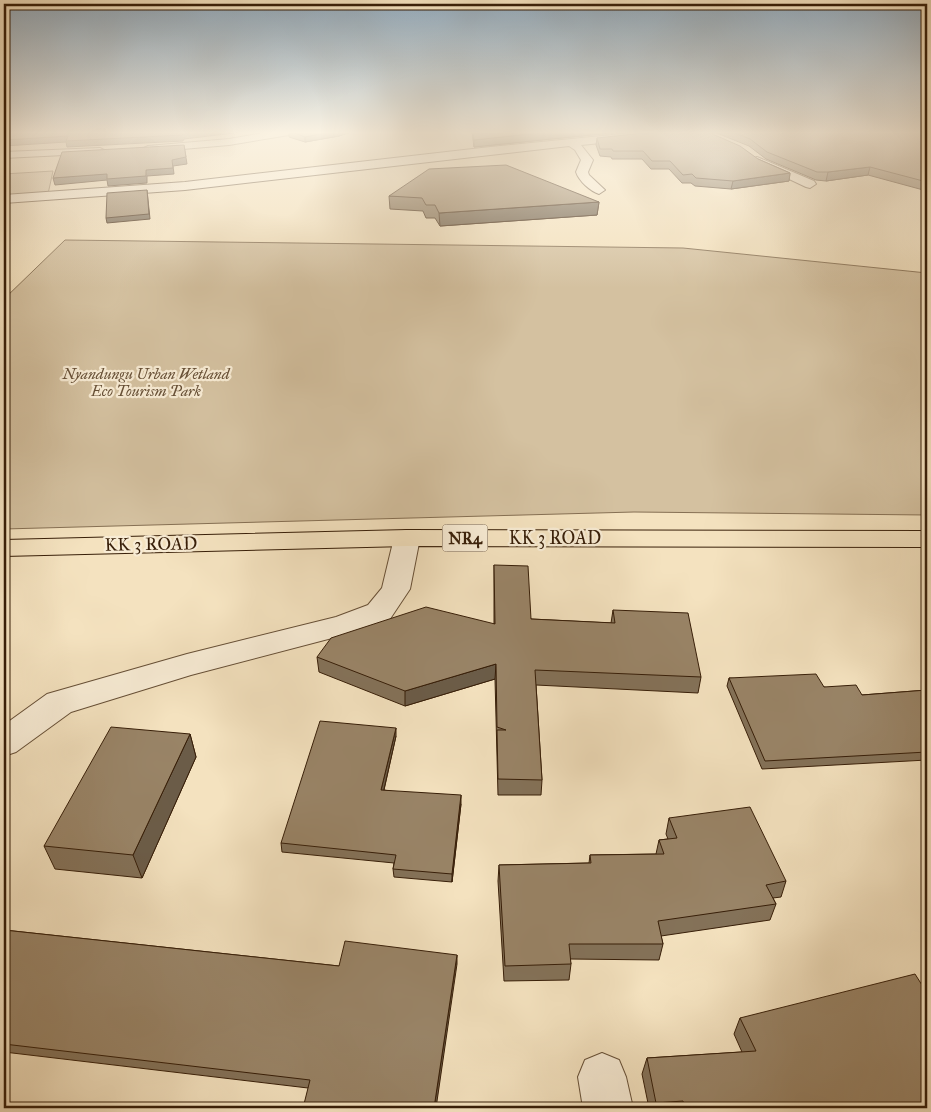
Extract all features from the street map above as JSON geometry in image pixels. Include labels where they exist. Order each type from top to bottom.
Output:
[{"type":"highway","name":"KK 3 ROAD","points":[[4,548],[407,538],[927,540]]},
{"type":"street","points":[[4,199],[203,184]]},
{"type":"street","points":[[592,184],[599,190]]},
{"type":"street","points":[[4,743],[59,703],[187,665],[344,625],[379,612],[396,590],[407,538]]},
{"type":"green space","points":[[4,184],[50,184],[48,194],[4,197]]},
{"type":"green space","name":"Nyandungu Urban Wetland Eco Tourism Park","points":[[65,240],[683,248],[927,273],[927,515],[634,512],[4,529],[4,299]]},
{"type":"building","points":[[407,184],[553,184],[599,202],[439,213],[435,205],[426,205],[422,198],[389,196]]},
{"type":"building","points":[[147,190],[149,214],[106,218],[107,193]]},
{"type":"building","points":[[494,565],[528,566],[531,619],[615,623],[613,610],[688,613],[701,677],[535,670],[542,780],[498,779],[497,730],[506,730],[497,727],[496,664],[405,691],[317,657],[331,638],[426,607],[495,624]]},
{"type":"building","points":[[816,674],[824,687],[856,685],[862,695],[927,690],[927,752],[765,761],[729,678]]},
{"type":"building","points":[[320,721],[396,728],[381,790],[461,795],[452,874],[393,869],[396,855],[281,843]]},
{"type":"building","points":[[111,727],[190,734],[133,855],[44,846]]},
{"type":"building","points":[[750,807],[786,881],[766,885],[776,904],[658,921],[663,944],[569,944],[571,964],[505,966],[499,865],[591,863],[590,855],[664,854],[659,840],[677,838],[669,818]]},
{"type":"building","points":[[4,930],[339,966],[345,941],[457,955],[434,1108],[303,1108],[310,1080],[4,1044]]},
{"type":"building","points":[[915,974],[927,993],[927,1108],[685,1108],[683,1101],[656,1103],[647,1058],[756,1051],[740,1018]]}]
